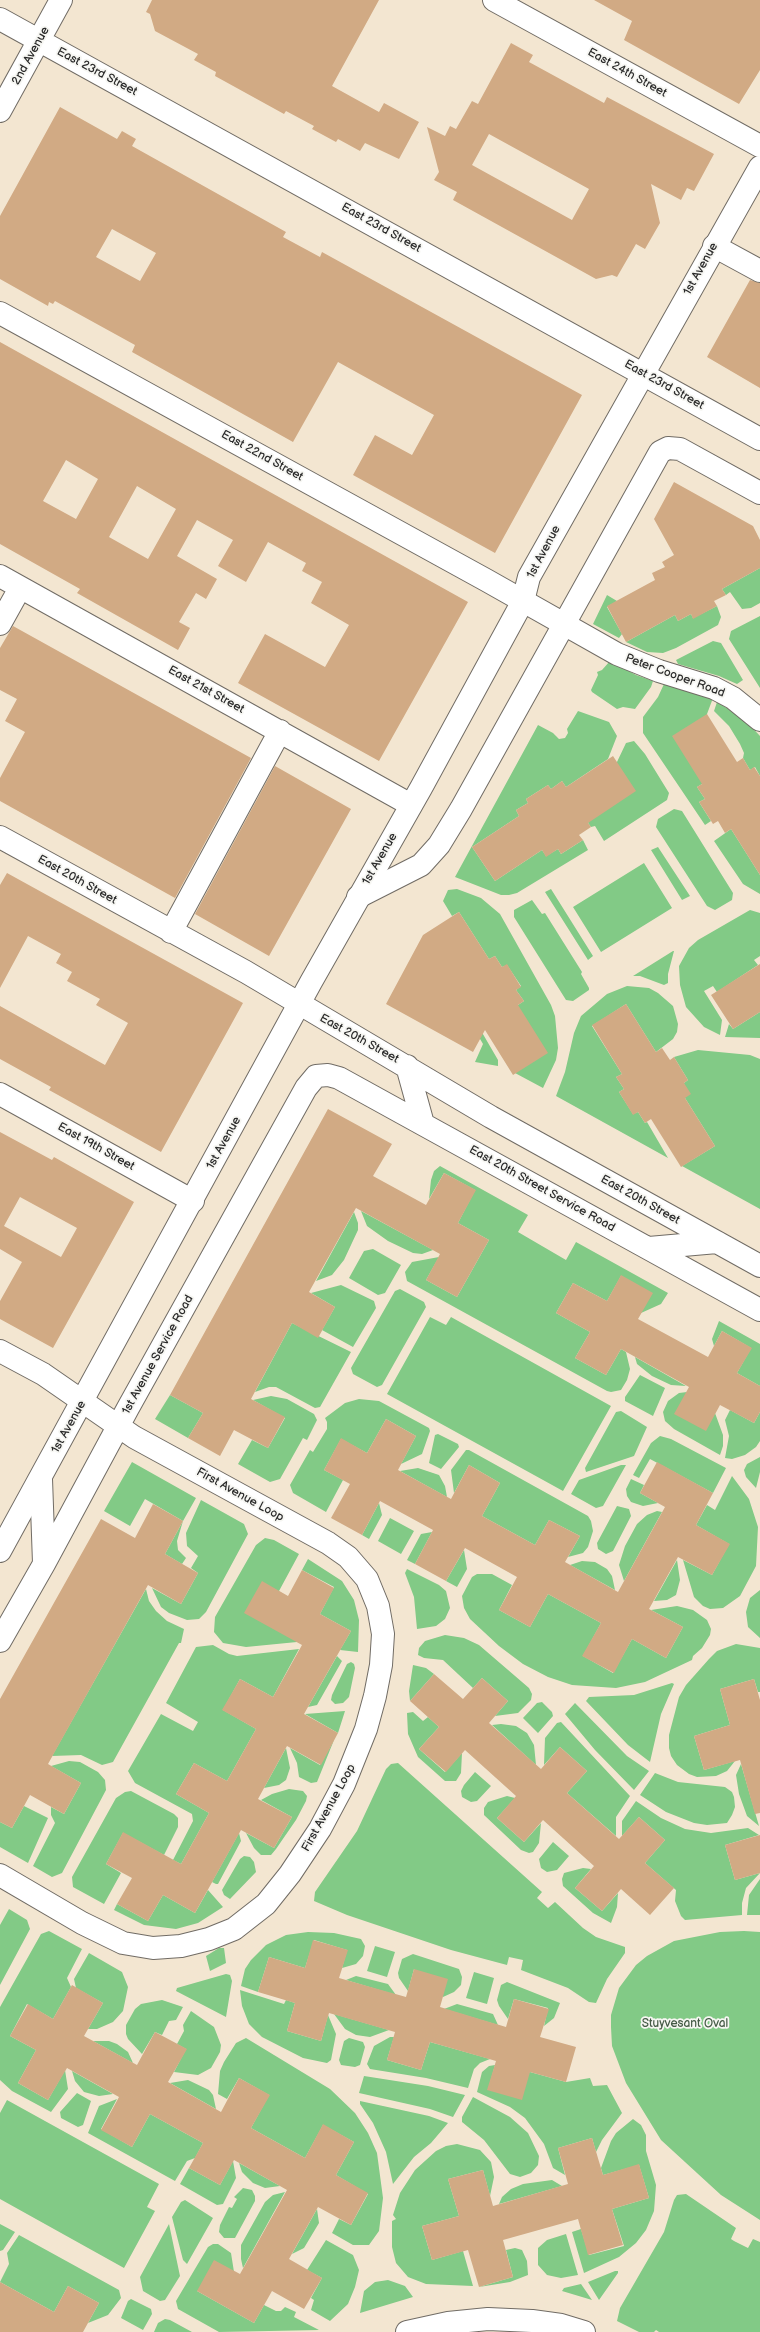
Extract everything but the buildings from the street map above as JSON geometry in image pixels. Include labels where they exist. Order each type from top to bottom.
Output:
[{"type":"street","name":"2nd Avenue","points":[[0,111],[61,0]]},
{"type":"street","name":"East 24th Street","points":[[494,0],[760,146]]},
{"type":"street","name":"East 23rd Street","points":[[0,19],[760,439]]},
{"type":"street","name":"1st Avenue","points":[[0,1551],[84,1401],[299,1004],[411,805],[523,601],[529,577],[714,246],[760,167]]},
{"type":"street","points":[[714,246],[760,271]]},
{"type":"street","name":"East 22nd Street","points":[[0,313],[523,601]]},
{"type":"street","points":[[358,898],[421,865],[434,853],[461,809],[651,465],[665,449],[674,448],[686,452],[760,492]]},
{"type":"street","name":"East 21st Street","points":[[0,576],[411,805]]},
{"type":"street","points":[[0,624],[20,588]]},
{"type":"street","name":"Peter Cooper Road","points":[[523,601],[631,661],[714,688],[733,698],[760,720]]},
{"type":"street","points":[[171,932],[280,731]]},
{"type":"street","name":"East 20th Street","points":[[0,837],[246,972],[490,1116],[760,1266]]},
{"type":"street","points":[[407,1066],[423,1124]]},
{"type":"street","name":"East 20th Street Service Road","points":[[322,1075],[339,1078],[760,1310]]},
{"type":"street","name":"1st Avenue Service Road","points":[[0,1641],[44,1564],[118,1426],[306,1088],[316,1076],[322,1075]]},
{"type":"street","name":"East 19th Street","points":[[0,1094],[193,1201]]},
{"type":"street","name":"East 20th Street","points":[[649,1248],[717,1242]]},
{"type":"street","name":"First Avenue Loop","points":[[0,1351],[43,1374],[118,1426],[328,1543],[348,1557],[367,1579],[378,1606],[383,1634],[381,1665],[375,1696],[356,1757],[344,1784],[320,1829],[290,1874],[266,1904],[234,1928],[209,1939],[181,1946],[153,1948],[123,1943],[82,1924],[0,1875]]},
{"type":"street","points":[[40,1479],[44,1564]]},
{"type":"street","points":[[407,2332],[448,2323],[488,2319],[532,2321],[561,2325],[584,2332]]},
{"type":"green space","points":[[760,568],[760,603],[751,608],[742,609],[730,592],[726,595],[722,589]]},
{"type":"green space","points":[[607,595],[617,601],[607,607],[622,634],[619,638],[593,624]]},
{"type":"green space","points":[[717,606],[721,617],[718,625],[676,648],[663,653],[647,652],[626,642],[675,615],[678,621],[691,614],[693,618]]},
{"type":"green space","points":[[760,616],[760,688],[729,639],[731,631]]},
{"type":"green space","points":[[713,641],[721,643],[743,680],[737,684],[719,676],[678,664],[676,660]]},
{"type":"green space","points":[[610,661],[636,675],[653,681],[651,687],[635,709],[623,707],[617,709],[592,692],[591,690],[598,675],[597,672],[602,670]]},
{"type":"green space","points":[[664,684],[713,698],[707,714],[702,784],[697,787],[705,799],[699,802],[711,821],[705,825],[643,733],[643,717],[658,697]]},
{"type":"green space","points":[[717,702],[743,718],[760,736],[760,776],[755,767],[750,770],[743,758],[744,753],[740,744],[729,726],[714,711]]},
{"type":"green space","points":[[578,711],[609,722],[617,736],[608,759],[566,787],[562,781],[551,789],[548,785],[526,799],[528,803],[516,810],[519,816],[472,847],[495,881],[542,850],[546,856],[558,849],[561,854],[583,840],[588,850],[517,893],[509,895],[501,895],[455,877],[538,725],[553,733],[559,739],[565,738],[568,733],[567,729]]},
{"type":"green space","points":[[634,741],[645,754],[669,793],[667,800],[604,841],[595,826],[591,827],[588,823],[626,743]]},
{"type":"green space","points":[[674,809],[682,811],[733,893],[732,900],[715,910],[707,906],[656,827],[658,819]]},
{"type":"green space","points":[[731,829],[760,875],[760,894],[743,884],[714,841]]},
{"type":"green space","points":[[658,847],[690,896],[682,900],[651,850]]},
{"type":"green space","points":[[644,863],[672,908],[601,952],[573,907]]},
{"type":"green space","points":[[457,889],[481,898],[500,914],[551,1005],[555,1016],[558,1048],[556,1060],[543,1088],[515,1073],[518,1005],[524,1001],[516,990],[521,986],[507,965],[502,967],[495,956],[489,959],[459,912],[452,916],[443,901],[448,890]]},
{"type":"green space","points":[[551,889],[593,956],[588,960],[545,892]]},
{"type":"green space","points":[[532,900],[542,914],[545,913],[582,972],[581,974],[589,988],[589,990],[573,1001],[566,1000],[514,917],[514,910]]},
{"type":"green space","points":[[750,910],[760,913],[760,956],[754,960],[758,965],[717,992],[713,986],[704,991],[722,1020],[720,1035],[704,1027],[686,1007],[680,985],[679,966],[689,948],[698,940]]},
{"type":"green space","points":[[673,951],[668,974],[668,983],[664,985],[640,976],[633,976]]},
{"type":"green space","points":[[627,986],[649,988],[658,993],[673,1006],[678,1024],[677,1032],[673,1039],[656,1052],[626,1004],[592,1026],[622,1074],[616,1077],[624,1089],[619,1092],[633,1114],[638,1112],[645,1123],[647,1122],[668,1158],[556,1096],[565,1072],[574,1033],[581,1016],[607,994]]},
{"type":"green space","points":[[760,1012],[760,1038],[725,1037],[729,1024],[733,1029]]},
{"type":"green space","points":[[473,1027],[480,1029],[498,1060],[498,1066],[475,1062],[483,1044]]},
{"type":"green space","points":[[698,1050],[750,1055],[760,1059],[760,1209],[682,1166],[715,1146],[685,1098],[684,1083],[688,1080],[674,1057]]},
{"type":"green space","points":[[440,1166],[528,1215],[518,1232],[566,1260],[576,1242],[668,1293],[661,1304],[641,1313],[621,1276],[607,1301],[573,1283],[556,1313],[590,1332],[575,1358],[606,1375],[621,1349],[626,1352],[630,1369],[627,1380],[621,1390],[611,1392],[607,1391],[407,1281],[405,1272],[412,1262],[439,1257],[426,1280],[457,1297],[489,1240],[458,1223],[475,1190],[444,1173],[429,1199],[431,1180],[434,1171]]},
{"type":"green space","points":[[361,1211],[433,1250],[422,1254],[413,1253],[388,1241],[367,1226]]},
{"type":"green space","points":[[354,1212],[358,1223],[358,1230],[344,1260],[332,1275],[316,1281]]},
{"type":"green space","points":[[373,1249],[401,1265],[385,1293],[378,1295],[349,1278],[364,1251]]},
{"type":"green space","points":[[341,1285],[374,1301],[376,1308],[353,1347],[322,1330],[335,1307],[311,1293]]},
{"type":"green space","points":[[400,1289],[424,1302],[426,1307],[382,1385],[377,1387],[353,1374],[351,1368],[395,1291]]},
{"type":"green space","points":[[430,1317],[446,1325],[451,1317],[611,1406],[563,1491],[387,1394]]},
{"type":"green space","points":[[719,1321],[760,1344],[760,1386],[737,1373],[751,1348],[722,1331],[714,1346],[712,1339]]},
{"type":"green space","points":[[292,1323],[351,1352],[320,1407],[315,1408],[276,1387],[269,1387],[255,1392]]},
{"type":"green space","points":[[635,1357],[686,1386],[671,1385],[652,1376],[637,1364]]},
{"type":"green space","points":[[640,1375],[665,1388],[653,1416],[625,1401],[625,1397]]},
{"type":"green space","points":[[687,1392],[715,1413],[723,1435],[723,1446],[720,1455],[674,1429],[665,1421],[663,1412],[668,1401],[679,1393]]},
{"type":"green space","points":[[170,1395],[203,1413],[188,1438],[155,1419]]},
{"type":"green space","points":[[271,1396],[287,1399],[314,1414],[317,1420],[307,1440],[303,1438],[280,1479],[270,1482],[238,1464],[252,1440],[268,1448],[285,1418],[253,1400]]},
{"type":"green space","points":[[359,1399],[379,1401],[429,1428],[430,1431],[422,1454],[401,1464],[416,1436],[386,1419],[367,1453],[341,1439],[324,1470],[343,1480],[326,1512],[293,1493],[290,1485],[310,1450],[313,1452],[327,1429],[327,1422],[325,1418],[345,1403]]},
{"type":"green space","points":[[730,1410],[754,1423],[760,1412],[760,1441],[756,1447],[745,1455],[732,1459],[725,1458],[729,1436],[725,1420]]},
{"type":"green space","points":[[621,1411],[647,1427],[634,1456],[586,1472],[585,1468],[616,1412]]},
{"type":"green space","points":[[438,1434],[458,1444],[459,1447],[441,1469],[429,1463],[435,1435]]},
{"type":"green space","points":[[660,1436],[671,1439],[726,1468],[713,1493],[650,1459],[639,1478],[633,1475],[651,1443]]},
{"type":"green space","points":[[466,1450],[469,1450],[588,1516],[591,1521],[593,1531],[588,1547],[583,1553],[568,1557],[580,1536],[549,1520],[535,1545],[482,1516],[500,1483],[469,1465],[454,1493],[451,1470]]},
{"type":"green space","points":[[760,1457],[760,1472],[756,1488],[746,1477],[744,1470],[747,1464]]},
{"type":"green space","points":[[132,1462],[196,1498],[183,1521],[145,1499],[130,1526],[104,1511]]},
{"type":"green space","points":[[621,1465],[626,1465],[603,1506],[596,1508],[571,1494],[579,1480]]},
{"type":"green space","points":[[418,1468],[439,1475],[445,1486],[447,1497],[400,1471]]},
{"type":"green space","points":[[732,1476],[749,1499],[758,1527],[756,1566],[740,1596],[723,1608],[710,1609],[703,1606],[694,1597],[683,1560],[712,1575],[729,1544],[696,1525],[707,1505],[715,1510]]},
{"type":"green space","points":[[631,1479],[644,1485],[640,1493],[658,1503],[643,1506],[631,1502],[627,1496],[626,1489]]},
{"type":"green space","points":[[201,1500],[244,1524],[248,1534],[206,1612],[199,1619],[187,1620],[169,1613],[161,1607],[152,1588],[181,1604],[198,1573],[191,1568],[198,1556],[187,1546],[186,1533]]},
{"type":"green space","points":[[379,1503],[382,1515],[369,1539],[362,1535]]},
{"type":"green space","points":[[617,1506],[629,1509],[631,1516],[613,1551],[606,1554],[598,1549],[597,1543]]},
{"type":"green space","points":[[657,1511],[662,1512],[624,1581],[619,1565],[625,1546],[637,1524],[647,1515]]},
{"type":"green space","points":[[390,1518],[414,1531],[401,1554],[378,1541]]},
{"type":"green space","points":[[183,1521],[177,1541],[178,1550],[186,1558],[182,1564],[165,1554]]},
{"type":"green space","points":[[432,1532],[415,1564],[407,1560],[421,1534]]},
{"type":"green space","points":[[265,1538],[274,1540],[299,1554],[279,1591],[297,1642],[246,1647],[223,1643],[214,1632],[215,1617],[256,1545]]},
{"type":"green space","points":[[464,1550],[467,1569],[457,1587],[446,1581]]},
{"type":"green space","points":[[308,1559],[342,1581],[354,1600],[359,1620],[358,1652],[340,1650],[351,1631],[320,1614],[334,1587],[302,1570]]},
{"type":"green space","points":[[677,1560],[680,1580],[676,1595],[667,1600],[654,1601]]},
{"type":"green space","points":[[582,1561],[595,1562],[607,1569],[612,1576],[615,1590],[570,1565]]},
{"type":"green space","points":[[407,1569],[439,1585],[446,1591],[450,1608],[445,1619],[436,1626],[417,1629],[414,1597],[405,1573]]},
{"type":"green space","points":[[477,1574],[492,1574],[512,1585],[499,1610],[530,1627],[548,1594],[601,1623],[583,1656],[613,1673],[632,1639],[666,1658],[683,1627],[651,1610],[677,1606],[693,1610],[707,1620],[711,1629],[710,1635],[702,1648],[693,1656],[692,1660],[645,1682],[616,1688],[572,1685],[548,1677],[523,1664],[499,1646],[470,1619],[464,1608],[462,1596],[472,1577]]},
{"type":"green space","points":[[146,1589],[149,1601],[156,1611],[167,1621],[184,1629],[181,1643],[179,1643],[113,1762],[102,1765],[81,1755],[52,1756]]},
{"type":"green space","points":[[760,1590],[760,1638],[748,1627],[746,1612],[750,1598]]},
{"type":"green space","points":[[445,1635],[464,1638],[479,1645],[529,1688],[532,1694],[531,1700],[518,1713],[495,1716],[508,1701],[482,1678],[473,1688],[443,1660],[424,1658],[418,1655],[419,1648],[425,1641]]},
{"type":"green space","points":[[736,1644],[760,1648],[760,1692],[758,1692],[754,1679],[720,1689],[730,1725],[694,1736],[704,1770],[735,1761],[727,1771],[716,1776],[697,1777],[689,1774],[677,1765],[671,1756],[669,1748],[669,1735],[679,1697],[686,1685],[717,1651]]},
{"type":"green space","points":[[213,1645],[229,1654],[237,1656],[299,1649],[273,1697],[240,1679],[223,1710],[256,1729],[227,1781],[194,1763],[176,1794],[209,1813],[181,1864],[173,1860],[193,1821],[192,1814],[135,1783],[128,1771],[161,1714],[193,1731],[198,1722],[166,1703],[196,1647]]},
{"type":"green space","points":[[337,1656],[342,1661],[317,1705],[308,1707]]},
{"type":"green space","points":[[351,1662],[354,1664],[355,1668],[349,1697],[343,1703],[335,1704],[331,1700],[332,1695],[347,1664]]},
{"type":"green space","points":[[413,1665],[426,1668],[434,1674],[410,1701],[409,1691]]},
{"type":"green space","points":[[672,1683],[674,1684],[661,1714],[650,1762],[628,1745],[586,1701],[589,1697],[634,1695]]},
{"type":"green space","points":[[542,1702],[552,1712],[553,1716],[538,1733],[523,1718],[537,1703]]},
{"type":"green space","points":[[575,1703],[627,1756],[649,1771],[634,1790],[595,1750],[565,1714]]},
{"type":"green space","points":[[345,1711],[338,1733],[305,1714]]},
{"type":"green space","points":[[413,1712],[423,1721],[428,1717],[439,1727],[419,1749],[445,1772],[462,1753],[461,1773],[456,1781],[445,1781],[418,1757],[408,1734],[407,1713]]},
{"type":"green space","points":[[561,1722],[630,1796],[616,1817],[616,1836],[567,1793],[587,1771],[560,1747],[544,1765],[545,1738],[557,1723]]},
{"type":"green space","points":[[501,1724],[516,1726],[527,1733],[534,1745],[536,1765],[492,1725]]},
{"type":"green space","points":[[334,1740],[317,1782],[311,1783],[299,1777],[297,1763],[290,1748],[320,1765]]},
{"type":"green space","points":[[286,1748],[290,1768],[286,1780],[279,1785],[264,1788]]},
{"type":"green space","points":[[69,1761],[80,1762],[98,1772],[105,1780],[106,1790],[62,1873],[52,1877],[33,1866],[55,1823],[51,1815],[51,1807],[64,1814],[81,1783],[51,1766]]},
{"type":"green space","points":[[398,1763],[542,1892],[537,1898],[548,1908],[555,1902],[583,1928],[596,1937],[625,1947],[625,1953],[607,1979],[596,2003],[589,2002],[568,1988],[521,1970],[523,1960],[509,1957],[507,1965],[451,1950],[347,1915],[314,1901],[315,1892],[357,1831],[386,1769],[391,1764]]},
{"type":"green space","points":[[741,1764],[759,1826],[747,1816],[739,1794],[736,1775]]},
{"type":"green space","points":[[475,1772],[491,1786],[477,1801],[471,1802],[462,1797],[461,1791]]},
{"type":"green space","points":[[655,1773],[678,1782],[725,1787],[732,1792],[734,1797],[735,1807],[732,1815],[727,1823],[707,1825],[694,1823],[666,1812],[640,1795]]},
{"type":"green space","points":[[289,1789],[303,1791],[307,1796],[306,1801],[296,1820],[271,1855],[261,1855],[254,1848],[246,1833],[274,1848],[292,1817],[261,1800],[272,1794]]},
{"type":"green space","points":[[131,1791],[174,1814],[178,1818],[178,1827],[164,1855],[123,1833],[106,1864],[121,1873],[104,1904],[73,1887],[72,1877],[116,1798],[125,1792]]},
{"type":"green space","points":[[507,1796],[515,1798],[497,1818],[524,1842],[541,1823],[539,1843],[533,1852],[529,1853],[521,1850],[484,1815],[484,1808],[488,1802]]},
{"type":"green space","points":[[636,1801],[661,1818],[685,1829],[711,1833],[748,1828],[759,1835],[725,1845],[735,1880],[760,1873],[746,1888],[742,1903],[742,1915],[685,1920],[681,1916],[675,1901],[676,1890],[645,1863],[665,1840],[639,1817],[622,1836],[622,1821]]},
{"type":"green space","points":[[24,1806],[48,1818],[28,1863],[0,1847],[0,1822],[12,1828]]},
{"type":"green space","points":[[239,1833],[241,1841],[218,1884],[212,1882]]},
{"type":"green space","points":[[553,1842],[569,1856],[557,1870],[547,1872],[541,1868],[539,1859]]},
{"type":"green space","points":[[244,1856],[250,1857],[254,1862],[256,1872],[230,1899],[224,1895],[222,1890],[240,1859]]},
{"type":"green space","points":[[583,1868],[591,1869],[575,1888],[602,1911],[618,1893],[617,1907],[611,1923],[593,1913],[563,1886],[562,1879],[564,1873]]},
{"type":"green space","points":[[760,1879],[760,1915],[747,1915],[749,1895]]},
{"type":"green space","points":[[208,1890],[223,1907],[198,1923],[176,1929],[144,1925],[114,1910],[117,1904],[148,1921],[163,1895],[195,1913]]},
{"type":"green space","points":[[9,1909],[27,1920],[30,1929],[0,1985],[0,1925]]},
{"type":"green space","points":[[49,1931],[82,1949],[67,1978],[71,1987],[53,2019],[27,2004],[10,2036],[36,2050],[18,2083],[48,2100],[65,2070],[68,2089],[51,2112],[12,2091],[0,2080],[0,2007],[41,1934]]},
{"type":"green space","points":[[308,1932],[334,1933],[361,1939],[365,1946],[363,1956],[356,1964],[342,1968],[347,1950],[314,1940],[305,1968],[269,1957],[258,1992],[241,1986],[245,1969],[251,1960],[266,1945],[286,1935]]},
{"type":"green space","name":"Stuyvesant Oval","points":[[720,1932],[760,1932],[760,2220],[721,2195],[661,2140],[626,2083],[612,2046],[611,2015],[619,1988],[636,1965],[647,1956],[674,1941]]},
{"type":"green space","points":[[375,1946],[395,1952],[387,1977],[367,1971]]},
{"type":"green space","points":[[219,1948],[224,1948],[226,1963],[210,1971],[206,1956]]},
{"type":"green space","points":[[89,1953],[122,1972],[128,1987],[123,2011],[113,2022],[97,2029],[88,2029],[103,2003],[76,1988],[74,1979]]},
{"type":"green space","points":[[413,1954],[459,1969],[462,1977],[461,1985],[454,1992],[443,1997],[414,1969],[408,1991],[399,1978],[398,1973],[402,1959]]},
{"type":"green space","points":[[474,1972],[494,1978],[487,2004],[466,1998]]},
{"type":"green space","points":[[226,1974],[230,1975],[232,1981],[226,2017],[176,1991],[177,1988]]},
{"type":"green space","points":[[356,1976],[388,1984],[396,1995],[346,1980]]},
{"type":"green space","points":[[507,1982],[560,2003],[554,2018],[544,2026],[548,2008],[514,1999],[508,2019],[499,2006],[497,2000],[501,1985]]},
{"type":"green space","points":[[240,1990],[284,2004],[286,2000],[295,2003],[287,2031],[321,2041],[328,2015],[336,2034],[331,2060],[327,2063],[303,2058],[262,2037],[249,2024],[242,2006]]},
{"type":"green space","points":[[162,2000],[183,2007],[176,2020],[169,2021],[162,2035],[155,2032],[142,2054],[128,2039],[126,2034],[126,2025],[135,2009],[141,2004]]},
{"type":"green space","points":[[457,2004],[493,2014],[498,2025],[444,2009]]},
{"type":"green space","points":[[191,2011],[214,2027],[221,2045],[220,2052],[211,2068],[198,2075],[174,2072],[186,2049],[177,2044],[184,2031],[183,2025]]},
{"type":"green space","points":[[334,2014],[389,2030],[370,2037],[356,2035],[345,2029]]},
{"type":"green space","points":[[390,2037],[394,2037],[387,2060],[421,2070],[430,2042],[490,2059],[480,2063],[474,2069],[468,2088],[426,2078],[370,2069],[367,2064],[374,2046]]},
{"type":"green space","points":[[246,2038],[330,2089],[355,2113],[368,2133],[377,2153],[383,2198],[379,2231],[369,2245],[353,2245],[332,2233],[339,2219],[351,2225],[368,2194],[336,2175],[354,2142],[323,2125],[305,2158],[251,2128],[269,2095],[239,2078],[227,2099],[218,2094],[220,2071],[224,2062],[236,2043]]},
{"type":"green space","points":[[349,2038],[363,2042],[365,2047],[360,2065],[355,2067],[341,2065],[339,2060],[344,2041]]},
{"type":"green space","points":[[93,2041],[109,2041],[117,2044],[128,2052],[133,2063]]},
{"type":"green space","points":[[495,2065],[488,2090],[530,2072],[566,2082],[590,2078],[593,2086],[607,2085],[622,2113],[602,2140],[596,2152],[592,2138],[558,2148],[565,2175],[553,2168],[544,2144],[525,2118],[510,2107],[477,2092],[482,2072],[489,2066]]},
{"type":"green space","points":[[72,2071],[113,2094],[99,2096],[84,2092],[75,2081]]},
{"type":"green space","points":[[364,2076],[428,2086],[465,2095],[453,2117],[430,2109],[359,2093]]},
{"type":"green space","points":[[188,2080],[209,2090],[213,2095],[216,2109],[170,2083]]},
{"type":"green space","points":[[77,2093],[91,2101],[83,2125],[78,2127],[61,2118],[60,2112]]},
{"type":"green space","points":[[473,2097],[510,2117],[528,2133],[539,2156],[538,2165],[531,2173],[520,2177],[510,2174],[484,2140],[462,2122],[462,2117]]},
{"type":"green space","points":[[117,2099],[101,2129],[132,2147],[150,2114],[203,2143],[195,2158],[187,2161],[175,2181],[88,2133],[99,2106]]},
{"type":"green space","points":[[7,2100],[159,2184],[147,2207],[155,2211],[124,2268],[0,2199],[0,2113]]},
{"type":"green space","points":[[360,2101],[429,2116],[448,2123],[431,2143],[414,2157],[393,2184],[386,2152],[373,2123],[360,2104]]},
{"type":"green space","points":[[633,2119],[641,2125],[646,2135],[646,2151],[656,2185],[654,2211],[646,2230],[636,2243],[619,2257],[584,2273],[572,2232],[581,2229],[589,2255],[624,2246],[612,2209],[649,2198],[639,2165],[603,2175],[601,2168],[611,2141],[616,2133]]},
{"type":"green space","points":[[457,2144],[480,2150],[491,2162],[494,2177],[490,2196],[483,2170],[448,2179],[459,2216],[422,2226],[432,2260],[463,2251],[473,2286],[426,2284],[408,2277],[396,2263],[392,2247],[392,2221],[396,2219],[393,2215],[400,2193],[415,2170],[436,2151],[446,2146]]},
{"type":"green space","points":[[233,2161],[236,2178],[223,2204],[217,2205],[180,2184],[189,2168],[220,2185]]},
{"type":"green space","points":[[239,2163],[280,2186],[265,2188],[253,2183],[242,2172]]},
{"type":"green space","points":[[552,2180],[562,2186],[499,2204],[502,2197],[511,2189],[523,2184]]},
{"type":"green space","points":[[243,2188],[252,2190],[255,2196],[255,2201],[235,2238],[224,2238],[219,2232],[220,2225],[229,2207],[232,2208],[237,2199],[234,2197]]},
{"type":"green space","points":[[285,2192],[243,2268],[241,2259],[241,2245],[265,2202],[273,2195]]},
{"type":"green space","points":[[686,2194],[736,2228],[731,2239],[734,2241],[748,2248],[753,2239],[760,2242],[760,2332],[659,2332],[656,2330],[654,2332],[639,2332],[617,2321],[620,2308],[664,2232],[674,2200],[677,2195]]},
{"type":"green space","points":[[185,2200],[213,2218],[187,2264],[183,2260],[172,2217],[181,2202]]},
{"type":"green space","points":[[317,2209],[319,2223],[304,2248],[292,2254]]},
{"type":"green space","points":[[0,2224],[15,2232],[3,2250],[0,2251]]},
{"type":"green space","points":[[169,2224],[180,2276],[165,2300],[160,2301],[143,2291],[140,2277]]},
{"type":"green space","points":[[566,2234],[578,2275],[561,2278],[547,2275],[538,2265],[538,2248],[547,2240]]},
{"type":"green space","points":[[19,2235],[119,2290],[121,2298],[108,2315],[88,2323],[99,2303],[68,2286],[54,2312],[0,2282],[9,2264],[7,2253]]},
{"type":"green space","points":[[326,2240],[353,2255],[359,2270],[355,2287],[348,2304],[330,2321],[311,2310],[314,2300],[311,2298],[322,2278],[307,2270]]},
{"type":"green space","points":[[213,2244],[218,2244],[231,2253],[234,2272],[197,2291],[254,2323],[264,2305],[276,2311],[281,2311],[285,2307],[296,2312],[294,2317],[319,2330],[219,2332],[178,2309],[176,2301],[208,2247]]},
{"type":"green space","points":[[515,2248],[522,2250],[527,2261],[528,2275],[510,2282],[479,2287],[513,2277],[506,2250]]},
{"type":"green space","points":[[618,2271],[618,2273],[599,2300],[588,2282]]},
{"type":"green space","points":[[388,2280],[405,2286],[413,2297],[360,2313],[364,2291],[375,2282]]},
{"type":"green space","points":[[581,2284],[592,2300],[562,2291],[564,2288]]},
{"type":"green space","points":[[131,2299],[151,2309],[152,2314],[143,2330],[121,2318],[128,2301]]},
{"type":"green space","points":[[165,2319],[170,2320],[192,2332],[154,2332],[158,2323]]}]
